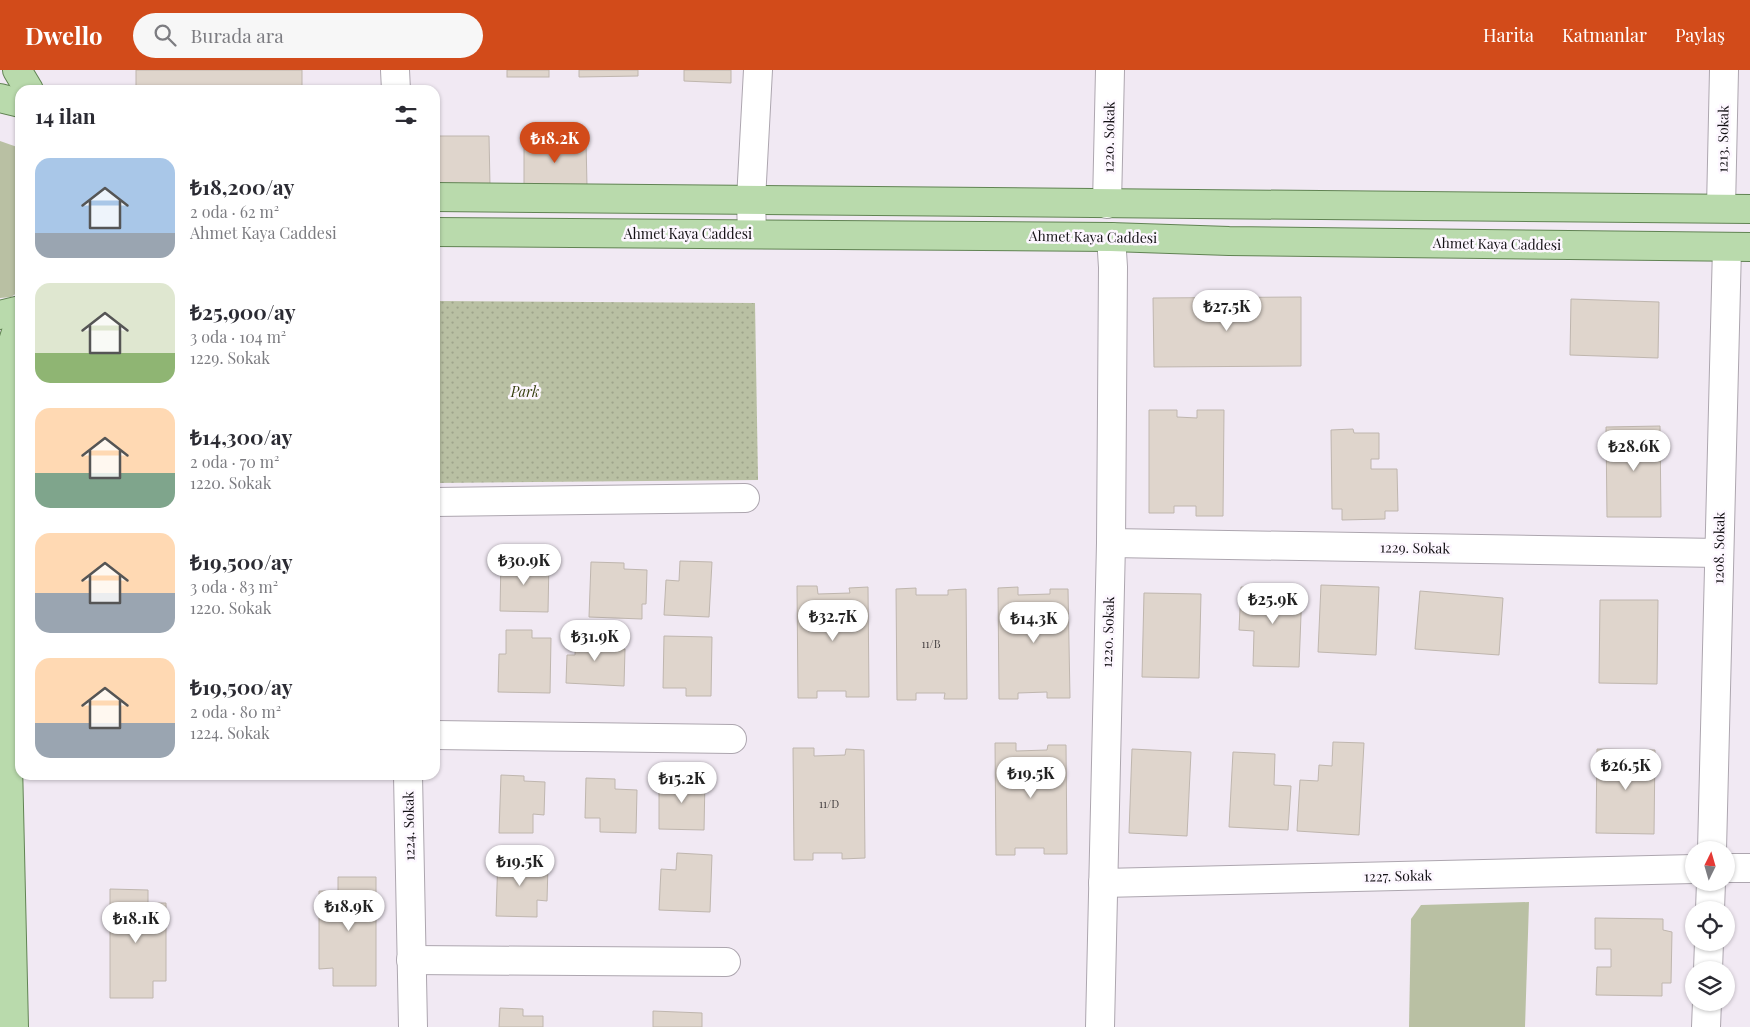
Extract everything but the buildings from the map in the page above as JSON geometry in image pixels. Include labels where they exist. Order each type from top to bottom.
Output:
[{"type":"main road","points":[[17,70],[26,85]]},
{"type":"main road","points":[[0,98],[15,101]]},
{"type":"main road","points":[[440,197],[1750,208]]},
{"type":"main road","name":"Ahmet Kaya Caddesi","points":[[440,232],[1111,237],[1229,241],[1738,247]]},
{"type":"main road","points":[[0,315],[15,311]]},
{"type":"main road","points":[[14,1027],[4,587],[4,370],[15,335]]},
{"type":"street","points":[[395,70],[396,85]]},
{"type":"street","points":[[752,234],[751,200],[758,70]]},
{"type":"street","name":"1220. Sokak","points":[[1108,204],[1110,70]]},
{"type":"street","name":"1213. Sokak","points":[[1721,208],[1724,70]]},
{"type":"street","name":"1220. Sokak","points":[[1100,1027],[1111,544],[1113,268],[1111,237]]},
{"type":"street","name":"1208. Sokak","points":[[1712,841],[1719,553],[1738,247]]},
{"type":"street","points":[[440,502],[745,498]]},
{"type":"street","name":"1229. Sokak","points":[[1111,544],[1719,553]]},
{"type":"street","points":[[440,735],[732,739]]},
{"type":"street","name":"1224. Sokak","points":[[408,780],[413,1027]]},
{"type":"street","points":[[1735,868],[1750,868]]},
{"type":"street","name":"1227. Sokak","points":[[1103,883],[1685,869]]},
{"type":"street","points":[[411,960],[726,962]]},
{"type":"street","points":[[1706,1027],[1707,1011]]},
{"type":"green space","points":[[0,141],[15,146],[15,294],[11,297],[0,298]]},
{"type":"green space","name":"Park","points":[[440,301],[755,303],[758,480],[440,483]]},
{"type":"green space","points":[[1529,902],[1525,1027],[1409,1027],[1411,919],[1421,905]]}]
